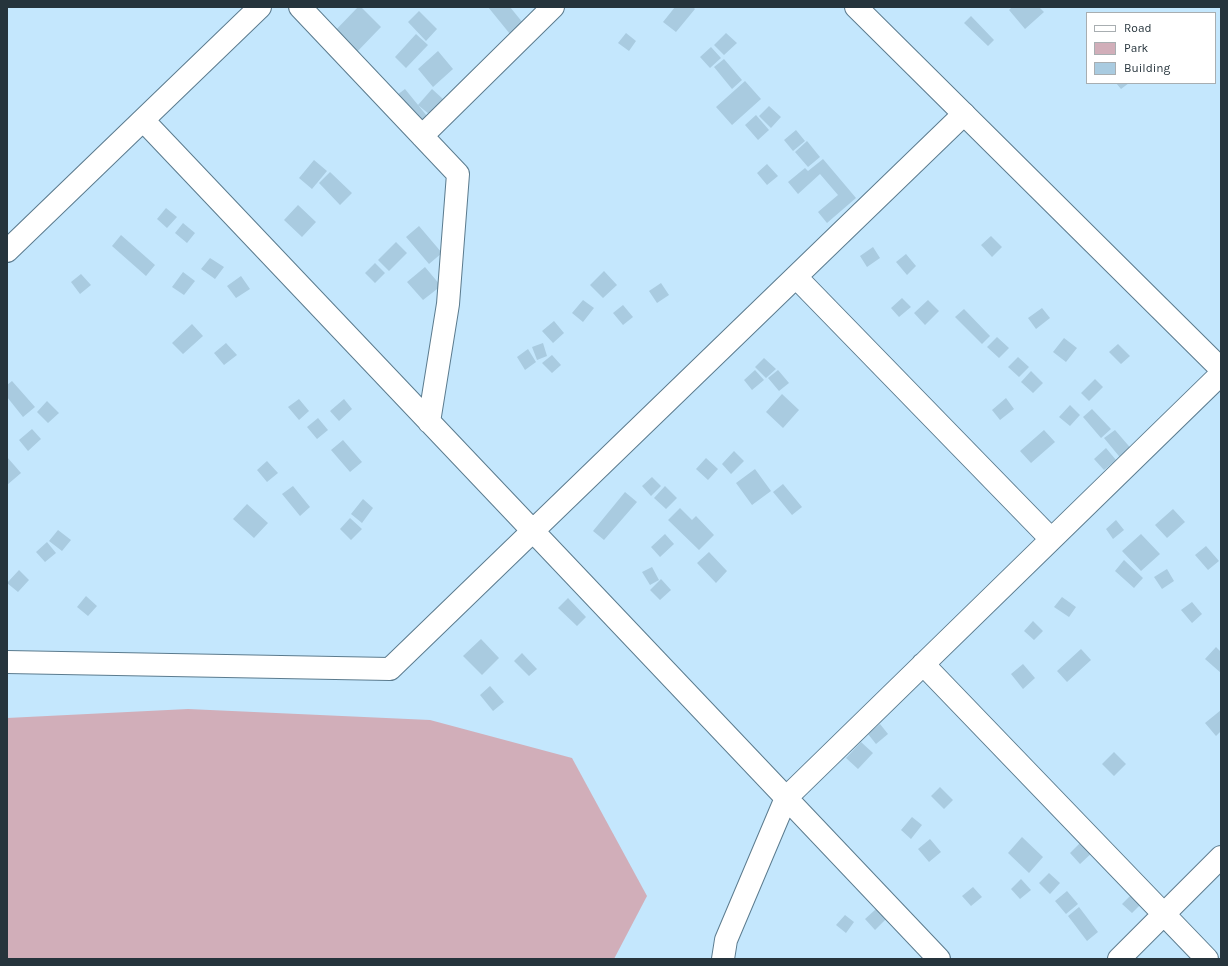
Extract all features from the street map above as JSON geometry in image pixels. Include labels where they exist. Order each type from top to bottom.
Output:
[{"type":"street","points":[[7,251],[260,7]]},
{"type":"street","points":[[300,7],[458,174],[448,304],[429,422]]},
{"type":"street","points":[[422,136],[553,7]]},
{"type":"street","points":[[723,959],[726,940],[786,798],[1051,539],[1219,366],[856,7]]},
{"type":"street","points":[[7,662],[390,669],[964,114]]},
{"type":"street","points":[[143,120],[939,959]]},
{"type":"street","points":[[796,277],[1051,539]]},
{"type":"street","points":[[922,664],[1207,959]]},
{"type":"street","points":[[1118,959],[1221,857]]},
{"type":"green space","points":[[188,709],[430,720],[572,758],[647,896],[614,959],[7,959],[7,718]]},
{"type":"building","points":[[358,7],[361,7],[381,27],[352,57],[330,36]]},
{"type":"building","points":[[488,7],[510,7],[523,23],[510,34]]},
{"type":"building","points":[[675,7],[693,7],[695,9],[676,32],[663,22]]},
{"type":"building","points":[[1012,7],[1039,7],[1044,12],[1025,29],[1009,10]]},
{"type":"building","points":[[419,11],[437,29],[426,41],[408,22]]},
{"type":"building","points":[[971,16],[994,40],[988,46],[964,23]]},
{"type":"building","points":[[626,33],[636,41],[629,51],[618,43]]},
{"type":"building","points":[[726,33],[737,43],[724,55],[714,45]]},
{"type":"building","points":[[416,34],[428,45],[406,68],[395,57]]},
{"type":"building","points":[[711,47],[721,58],[710,68],[700,57]]},
{"type":"building","points":[[438,51],[453,69],[433,87],[418,69]]},
{"type":"building","points":[[724,59],[742,80],[732,89],[714,67]]},
{"type":"building","points":[[745,81],[761,99],[732,125],[716,107]]},
{"type":"building","points":[[1117,84],[1128,84],[1121,89]]},
{"type":"building","points":[[405,89],[427,116],[415,126],[393,98]]},
{"type":"building","points":[[432,89],[443,99],[429,114],[418,105]]},
{"type":"building","points":[[769,106],[781,117],[771,128],[759,116]]},
{"type":"building","points":[[756,115],[769,130],[758,140],[745,125]]},
{"type":"building","points":[[796,130],[805,141],[793,151],[784,140]]},
{"type":"building","points":[[807,141],[820,157],[808,167],[795,152]]},
{"type":"building","points":[[823,159],[856,198],[827,223],[818,212],[838,195],[820,174],[798,194],[788,182],[805,168],[808,171]]},
{"type":"building","points":[[314,160],[327,171],[312,189],[299,178]]},
{"type":"building","points":[[767,164],[778,176],[767,185],[757,173]]},
{"type":"building","points":[[330,172],[352,193],[340,205],[319,183]]},
{"type":"building","points":[[298,205],[316,222],[302,237],[284,220]]},
{"type":"building","points":[[166,208],[177,217],[167,228],[157,219]]},
{"type":"building","points":[[183,223],[195,233],[187,243],[175,233]]},
{"type":"building","points":[[419,226],[442,253],[429,264],[406,237]]},
{"type":"building","points":[[121,235],[155,265],[146,276],[112,246]]},
{"type":"building","points":[[991,236],[1002,247],[992,257],[981,245]]},
{"type":"building","points":[[396,242],[407,253],[389,271],[378,260]]},
{"type":"building","points":[[873,247],[880,258],[867,267],[860,256]]},
{"type":"building","points":[[906,254],[916,266],[907,275],[896,262]]},
{"type":"building","points":[[210,258],[224,267],[215,279],[201,269]]},
{"type":"building","points":[[375,263],[385,273],[375,283],[365,273]]},
{"type":"building","points":[[425,267],[441,286],[423,300],[407,282]]},
{"type":"building","points":[[604,271],[617,285],[603,298],[590,285]]},
{"type":"building","points":[[183,272],[195,281],[184,295],[172,287]]},
{"type":"building","points":[[81,274],[91,285],[80,294],[71,282]]},
{"type":"building","points":[[241,276],[250,289],[236,298],[227,286]]},
{"type":"building","points":[[661,283],[669,295],[657,303],[649,291]]},
{"type":"building","points":[[902,298],[911,307],[899,317],[891,308]]},
{"type":"building","points":[[583,300],[594,308],[583,322],[572,313]]},
{"type":"building","points":[[928,300],[939,311],[925,325],[914,313]]},
{"type":"building","points":[[623,305],[633,317],[623,325],[613,313]]},
{"type":"building","points":[[1042,308],[1050,318],[1036,329],[1028,318]]},
{"type":"building","points":[[964,309],[990,336],[982,344],[955,317]]},
{"type":"building","points":[[554,321],[564,333],[553,343],[542,331]]},
{"type":"building","points":[[192,324],[203,336],[183,354],[172,343]]},
{"type":"building","points":[[997,337],[1009,348],[999,358],[987,347]]},
{"type":"building","points":[[1064,338],[1077,348],[1066,362],[1053,352]]},
{"type":"building","points":[[226,343],[237,355],[224,365],[214,353]]},
{"type":"building","points":[[543,343],[547,356],[537,360],[532,347]]},
{"type":"building","points":[[1118,344],[1130,356],[1121,364],[1109,352]]},
{"type":"building","points":[[528,349],[536,362],[525,370],[517,357]]},
{"type":"building","points":[[552,355],[561,365],[552,373],[542,363]]},
{"type":"building","points":[[1018,357],[1029,367],[1019,377],[1008,367]]},
{"type":"building","points":[[764,358],[776,369],[766,378],[755,367]]},
{"type":"building","points":[[755,370],[764,380],[752,390],[744,380]]},
{"type":"building","points":[[778,370],[789,383],[779,391],[768,378]]},
{"type":"building","points":[[1031,371],[1043,383],[1033,393],[1021,382]]},
{"type":"building","points":[[1095,379],[1103,387],[1089,401],[1081,393]]},
{"type":"building","points":[[12,381],[35,407],[23,417],[7,397],[7,385]]},
{"type":"building","points":[[782,394],[799,410],[783,428],[766,412]]},
{"type":"building","points":[[1006,398],[1014,409],[1000,420],[992,410]]},
{"type":"building","points":[[299,399],[309,411],[299,420],[288,407]]},
{"type":"building","points":[[344,399],[352,409],[339,421],[330,411]]},
{"type":"building","points":[[47,401],[59,413],[48,423],[37,412]]},
{"type":"building","points":[[1070,405],[1080,415],[1070,426],[1059,417]]},
{"type":"building","points":[[1092,409],[1111,429],[1101,438],[1083,417]]},
{"type":"building","points":[[318,418],[328,430],[317,439],[307,427]]},
{"type":"building","points":[[32,429],[41,439],[28,451],[19,440]]},
{"type":"building","points":[[1044,430],[1055,442],[1031,463],[1020,451]]},
{"type":"building","points":[[1115,430],[1134,452],[1123,461],[1104,438]]},
{"type":"building","points":[[343,440],[362,462],[350,472],[331,450]]},
{"type":"building","points":[[1106,448],[1116,460],[1104,470],[1094,459]]},
{"type":"building","points":[[734,451],[744,461],[731,474],[722,464]]},
{"type":"building","points":[[7,457],[21,473],[7,485]]},
{"type":"building","points":[[706,458],[718,469],[708,480],[696,469]]},
{"type":"building","points":[[267,461],[278,473],[267,482],[257,470]]},
{"type":"building","points":[[755,469],[771,491],[752,505],[736,483]]},
{"type":"building","points":[[652,477],[661,486],[651,496],[642,486]]},
{"type":"building","points":[[783,484],[802,507],[792,515],[773,492]]},
{"type":"building","points":[[293,486],[310,507],[300,516],[282,494]]},
{"type":"building","points":[[665,486],[677,498],[666,509],[654,498]]},
{"type":"building","points":[[625,492],[637,502],[604,540],[593,531]]},
{"type":"building","points":[[363,499],[373,508],[362,523],[351,514]]},
{"type":"building","points":[[247,504],[268,523],[254,538],[233,519]]},
{"type":"building","points":[[680,508],[692,520],[696,516],[714,535],[699,550],[668,520]]},
{"type":"building","points":[[1173,509],[1185,522],[1167,538],[1155,525]]},
{"type":"building","points":[[350,518],[362,529],[351,540],[340,529]]},
{"type":"building","points":[[1116,520],[1124,530],[1113,539],[1106,529]]},
{"type":"building","points":[[58,530],[71,540],[62,551],[49,541]]},
{"type":"building","points":[[665,534],[674,544],[660,557],[651,547]]},
{"type":"building","points":[[1141,534],[1160,554],[1141,571],[1122,551]]},
{"type":"building","points":[[47,542],[56,553],[45,562],[36,552]]},
{"type":"building","points":[[1206,546],[1219,561],[1208,570],[1195,555]]},
{"type":"building","points":[[709,552],[727,571],[716,583],[697,563]]},
{"type":"building","points":[[1124,560],[1143,578],[1134,588],[1115,571]]},
{"type":"building","points":[[652,567],[659,580],[650,585],[642,572]]},
{"type":"building","points":[[1167,569],[1174,581],[1162,589],[1154,577]]},
{"type":"building","points":[[19,570],[29,580],[18,592],[7,583]]},
{"type":"building","points":[[661,579],[671,590],[660,600],[650,590]]},
{"type":"building","points":[[86,596],[97,606],[88,616],[77,607]]},
{"type":"building","points":[[1062,597],[1076,607],[1069,617],[1054,607]]},
{"type":"building","points":[[568,598],[586,617],[577,626],[558,608]]},
{"type":"building","points":[[1192,602],[1202,614],[1192,623],[1181,610]]},
{"type":"building","points":[[1033,621],[1043,631],[1034,640],[1024,631]]},
{"type":"building","points":[[481,639],[499,658],[482,675],[463,656]]},
{"type":"building","points":[[1216,647],[1221,652],[1221,673],[1205,659]]},
{"type":"building","points":[[1081,649],[1091,660],[1067,682],[1057,671]]},
{"type":"building","points":[[522,653],[537,669],[529,676],[514,661]]},
{"type":"building","points":[[1023,664],[1035,678],[1023,689],[1011,674]]},
{"type":"building","points":[[490,686],[504,702],[493,711],[480,695]]},
{"type":"building","points":[[1221,710],[1221,731],[1216,736],[1205,723]]},
{"type":"building","points":[[880,724],[888,734],[876,744],[868,734]]},
{"type":"building","points":[[861,742],[873,753],[858,769],[846,758]]},
{"type":"building","points":[[1114,752],[1126,764],[1114,776],[1102,764]]},
{"type":"building","points":[[940,787],[953,800],[944,809],[931,796]]},
{"type":"building","points":[[912,817],[922,825],[911,839],[901,830]]},
{"type":"building","points":[[1022,837],[1043,857],[1029,873],[1008,853]]},
{"type":"building","points":[[930,839],[941,852],[929,862],[918,849]]},
{"type":"building","points":[[1084,839],[1095,850],[1080,864],[1070,853]]},
{"type":"building","points":[[1049,873],[1060,883],[1050,894],[1039,883]]},
{"type":"building","points":[[1021,879],[1031,890],[1020,899],[1011,889]]},
{"type":"building","points":[[973,887],[982,897],[971,906],[962,896]]},
{"type":"building","points":[[1067,891],[1078,904],[1066,914],[1055,901]]},
{"type":"building","points":[[1132,894],[1141,904],[1132,913],[1122,904]]},
{"type":"building","points":[[1079,907],[1098,932],[1087,941],[1068,916]]},
{"type":"building","points":[[876,909],[886,919],[875,930],[865,919]]},
{"type":"building","points":[[845,915],[854,922],[846,933],[836,925]]}]
